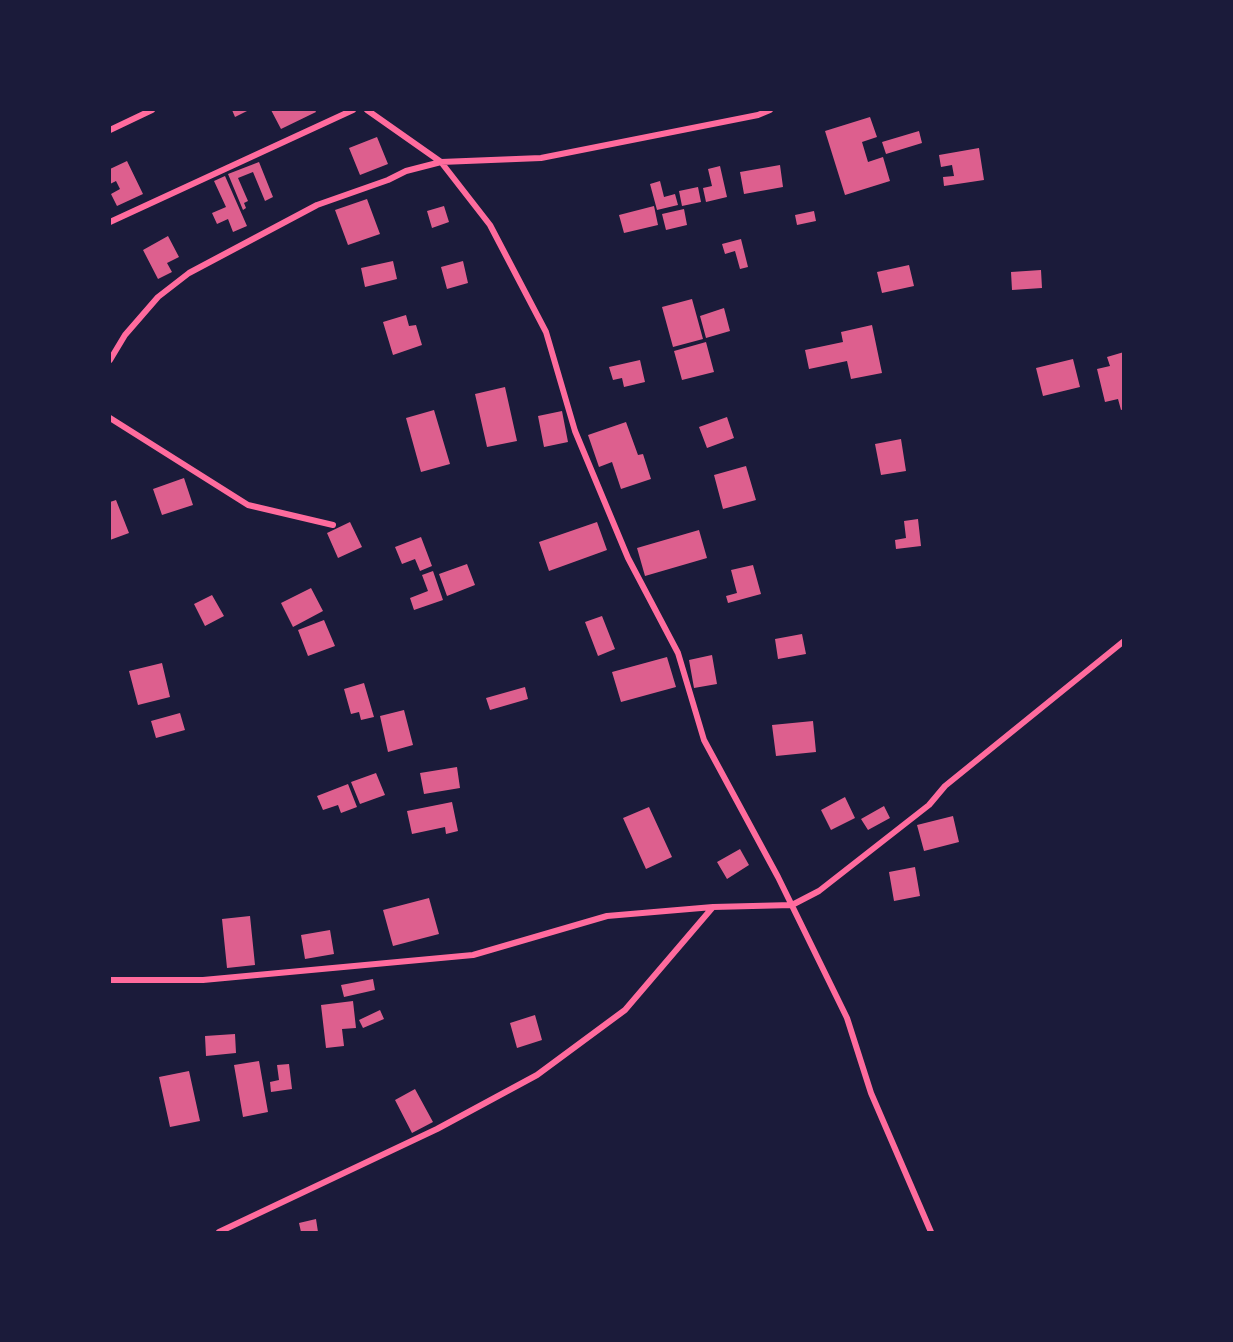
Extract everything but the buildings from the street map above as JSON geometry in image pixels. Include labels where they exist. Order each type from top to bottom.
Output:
[{"type":"street","points":[[110,130],[152,110]]},
{"type":"street","points":[[110,222],[353,110]]},
{"type":"street","points":[[367,110],[441,162],[490,225],[546,332],[575,430],[628,558],[678,653],[704,740],[792,905],[847,1018],[871,1093],[931,1233]]},
{"type":"street","points":[[110,360],[125,335],[158,297],[189,273],[317,205],[388,180],[406,171],[441,162],[541,158],[758,115],[770,110]]},
{"type":"street","points":[[110,418],[248,504],[333,525]]},
{"type":"street","points":[[110,980],[203,980],[473,955],[607,916],[713,907],[792,905],[819,891],[929,805],[945,786],[1124,641]]},
{"type":"street","points":[[219,1233],[437,1129],[537,1075],[626,1010],[713,907]]}]
